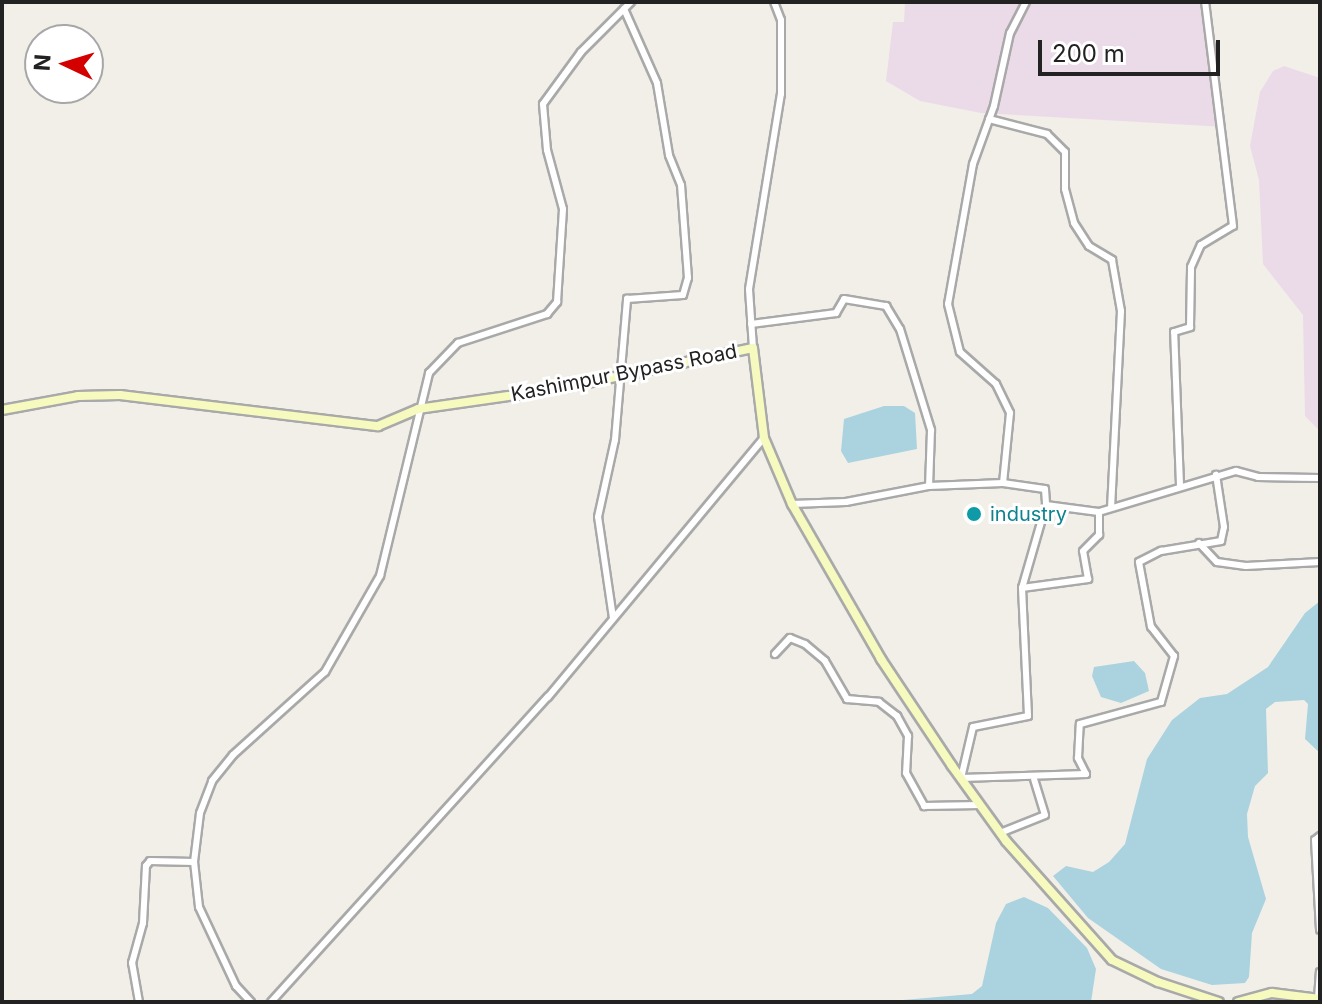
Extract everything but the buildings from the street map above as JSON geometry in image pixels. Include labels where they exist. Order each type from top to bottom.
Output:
[{"type":"main road","name":"Kashimpur Bypass Road","points":[[2,410],[78,396],[120,395],[366,427],[418,409],[563,388],[753,348],[764,438],[792,504],[881,659],[980,805],[1000,833],[1112,960],[1158,982],[1219,1002]]},
{"type":"main road","points":[[1238,1002],[1272,993],[1319,999]]},
{"type":"street","points":[[251,1002],[236,986],[199,907],[194,862],[200,813],[212,781],[233,755],[325,672],[380,576],[398,515],[418,409],[429,373],[458,343],[547,314],[557,302],[563,209],[547,150],[543,104],[581,52],[631,2]]},
{"type":"street","points":[[753,348],[749,289],[781,94],[781,20],[774,2]]},
{"type":"street","points":[[1003,483],[1010,413],[996,384],[960,352],[948,304],[973,164],[989,119],[1010,33],[1026,2]]},
{"type":"street","points":[[1180,485],[1174,332],[1190,327],[1191,267],[1201,245],[1233,226],[1205,2]]},
{"type":"street","points":[[613,618],[598,517],[615,440],[627,299],[683,295],[688,278],[681,185],[669,155],[657,83],[624,9]]},
{"type":"street","points":[[989,119],[1047,134],[1065,152],[1065,189],[1074,223],[1089,246],[1112,260],[1121,311],[1111,506]]},
{"type":"street","points":[[751,324],[836,313],[844,299],[886,306],[900,329],[931,430],[929,486]]},
{"type":"street","points":[[271,1002],[662,567],[764,438]]},
{"type":"street","points":[[1046,505],[1099,512],[1180,485],[1236,471],[1258,477],[1320,478]]},
{"type":"street","points":[[792,504],[846,502],[929,486],[1003,483],[1045,489],[1046,505],[1022,588],[1028,716],[973,727],[961,778],[1034,780],[1086,774],[1078,758],[1080,724],[1161,702],[1174,656],[1151,627],[1139,562],[1161,551],[1221,541],[1224,527],[1216,475]]},
{"type":"street","points":[[1022,588],[1088,579],[1083,551],[1099,535],[1099,512]]},
{"type":"street","points":[[1199,543],[1217,562],[1246,566],[1320,562]]},
{"type":"street","points":[[775,654],[790,638],[805,644],[825,661],[847,699],[879,702],[897,716],[908,736],[906,773],[924,806],[980,805]]},
{"type":"street","points":[[1000,833],[1045,815],[1034,780]]},
{"type":"street","points":[[1320,836],[1315,840],[1320,930]]},
{"type":"street","points":[[139,1002],[132,963],[143,923],[146,866],[150,861],[194,862]]},
{"type":"street","points":[[1319,999],[1320,972]]},
{"type":"shaded area","points":[[905,2],[1208,2],[1226,127],[981,113],[920,101],[886,81],[893,22],[904,22]]},
{"type":"shaded area","points":[[1284,66],[1320,78],[1320,431],[1305,416],[1303,315],[1263,264],[1259,180],[1250,146],[1260,92],[1273,71]]},
{"type":"water","points":[[884,406],[904,406],[915,413],[917,449],[848,463],[841,451],[844,419]]},
{"type":"water","points":[[1320,601],[1320,753],[1305,739],[1308,704],[1304,700],[1275,702],[1266,709],[1268,773],[1255,786],[1247,814],[1248,837],[1266,899],[1252,933],[1249,977],[1245,983],[1212,985],[1161,969],[1088,918],[1053,876],[1066,866],[1093,872],[1109,862],[1125,844],[1147,759],[1172,720],[1200,698],[1227,694],[1268,667],[1305,613]]},
{"type":"water","points":[[1134,661],[1145,673],[1149,691],[1121,703],[1101,697],[1092,676],[1094,667]]},
{"type":"water","points":[[1024,897],[1048,908],[1087,948],[1096,969],[1091,1002],[880,1002],[972,994],[982,986],[996,923],[1006,904]]},
{"type":"place","name":"industry","points":[[974,514]]}]
